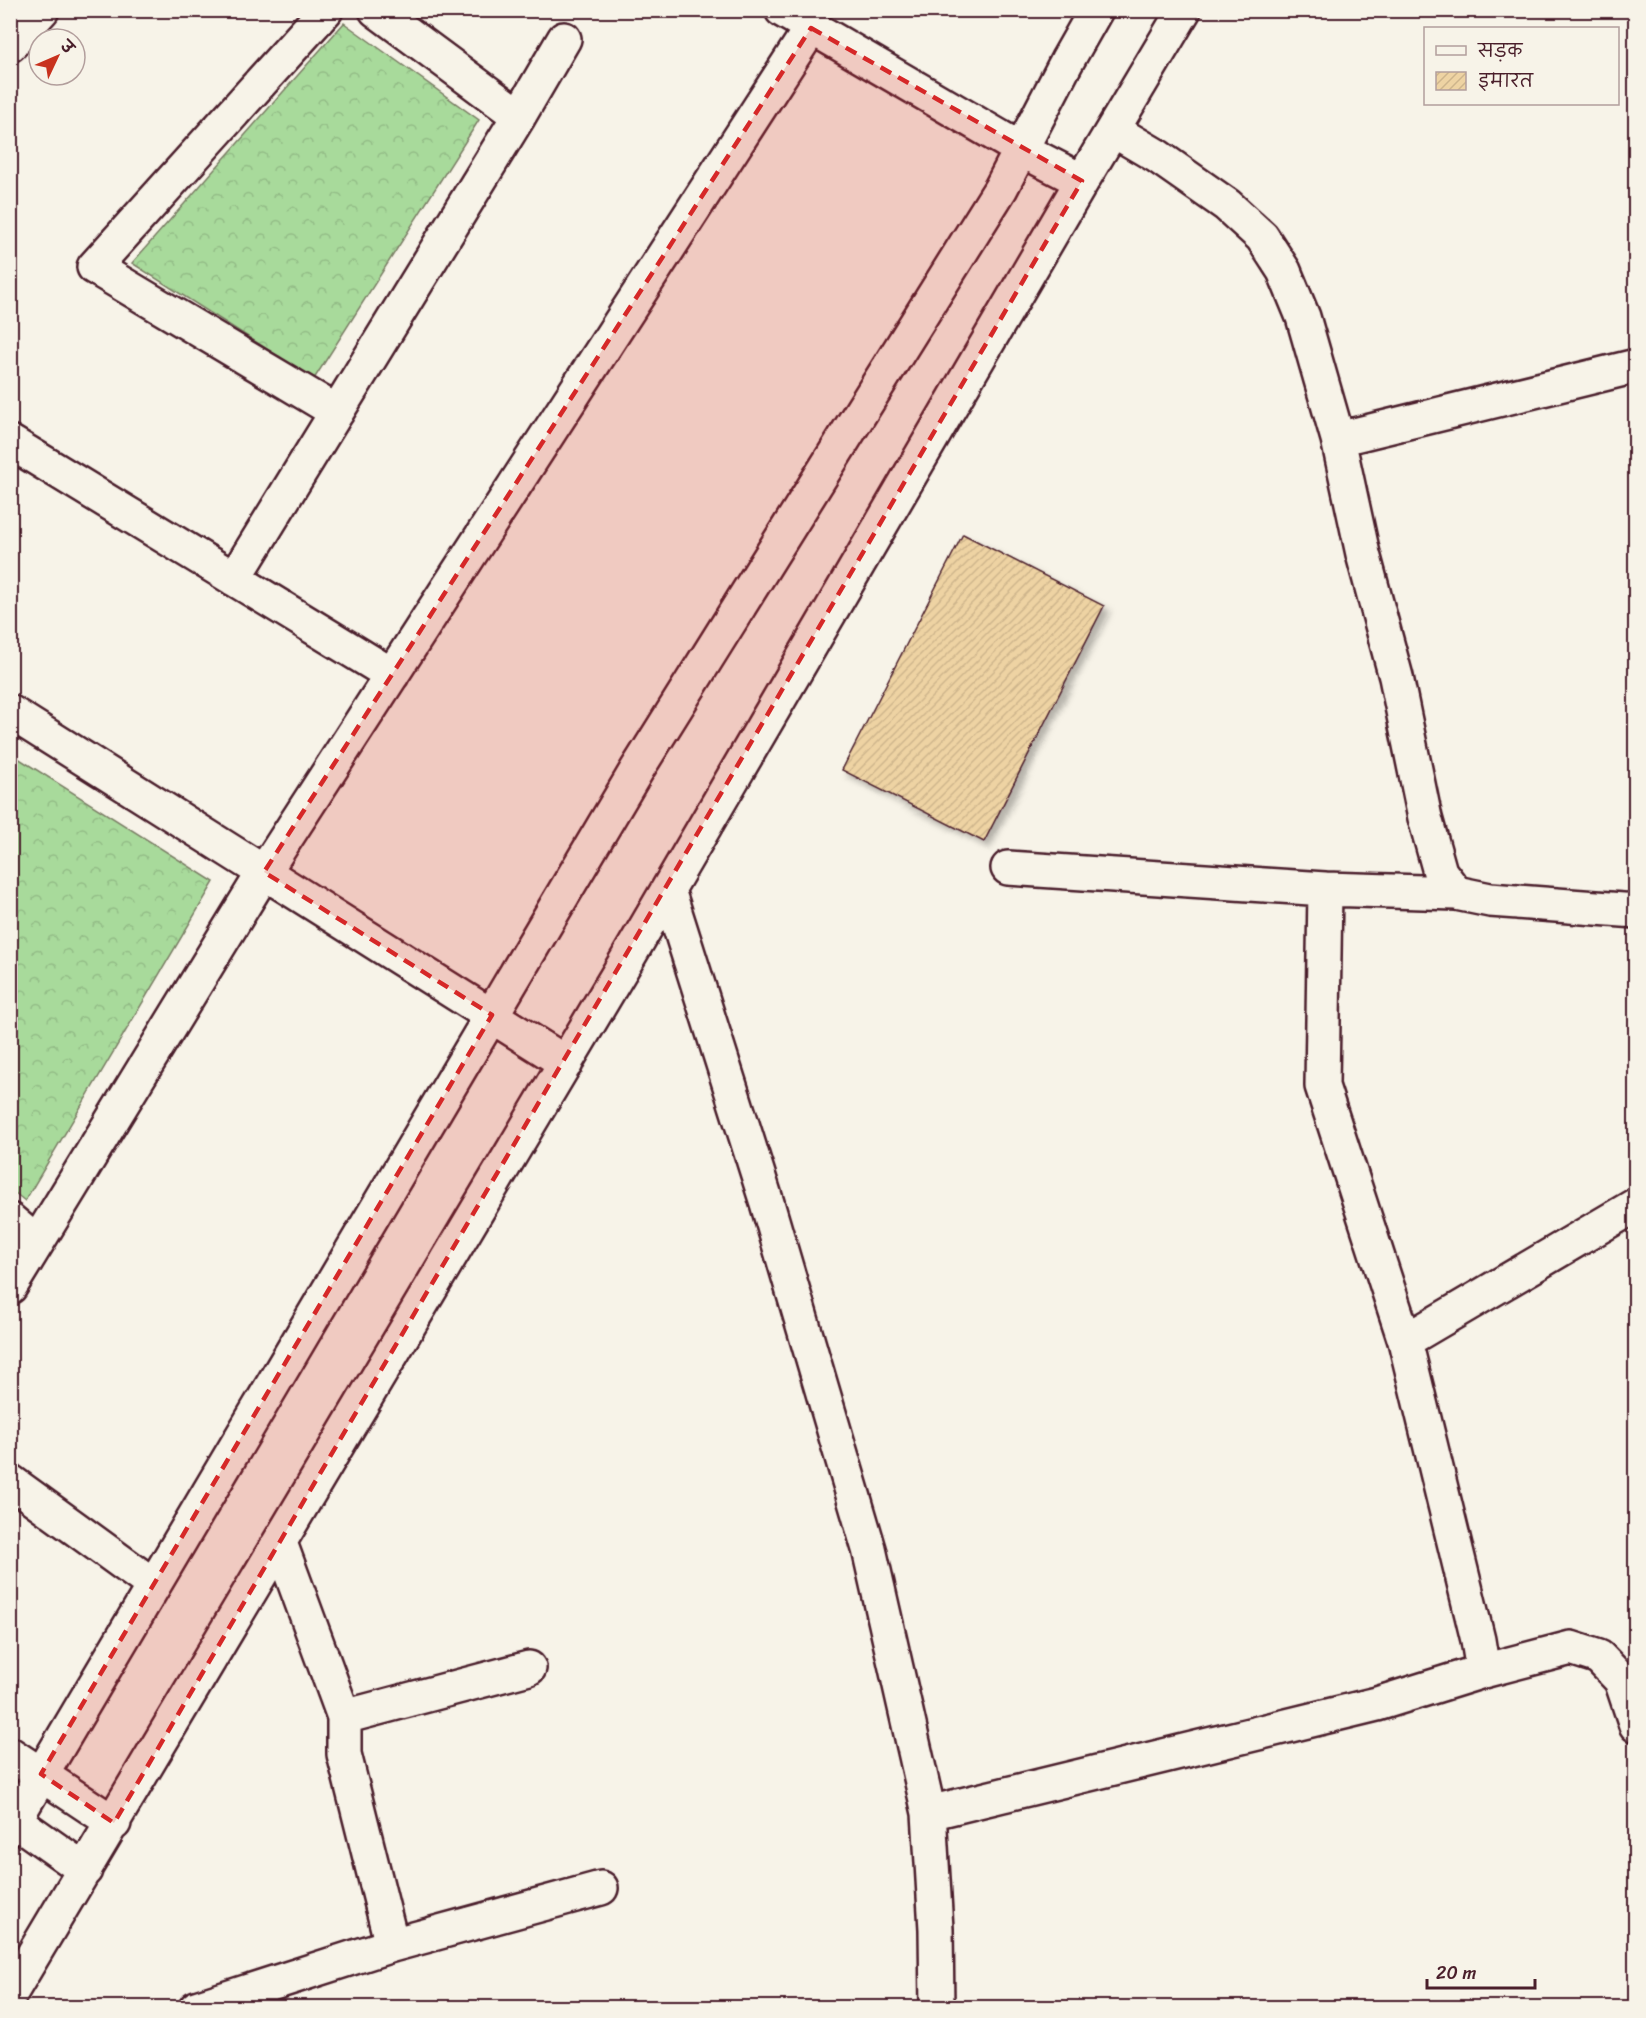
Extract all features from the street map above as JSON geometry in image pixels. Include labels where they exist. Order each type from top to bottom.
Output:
[{"type":"street","points":[[10,45],[42,10]]},
{"type":"street","points":[[326,10],[94,267],[337,412]]},
{"type":"street","points":[[376,10],[519,116]]},
{"type":"street","points":[[782,10],[1022,150],[1082,181]]},
{"type":"street","points":[[85,1870],[12,1822],[638,768],[1001,188],[1096,10]]},
{"type":"street","points":[[10,1994],[114,1824],[566,1063],[1184,10]]},
{"type":"street","points":[[10,1287],[264,872],[811,28]]},
{"type":"street","points":[[234,579],[564,39]]},
{"type":"street","points":[[1113,130],[1157,156],[1227,205],[1262,237],[1284,271],[1303,317],[1338,440],[1363,554],[1396,677],[1425,818],[1440,872],[1456,892]]},
{"type":"street","points":[[1338,440],[1635,366]]},
{"type":"street","points":[[10,442],[392,675]]},
{"type":"street","points":[[10,712],[566,1063]]},
{"type":"street","points":[[1008,868],[1325,889],[1456,892],[1490,900],[1635,910]]},
{"type":"street","points":[[1325,889],[1322,1086],[1405,1341],[1478,1640],[1483,1671]]},
{"type":"street","points":[[668,890],[767,1203],[869,1549],[929,1813],[936,1929],[937,2007]]},
{"type":"street","points":[[1405,1341],[1635,1205]]},
{"type":"street","points":[[10,1220],[37,1243]]},
{"type":"street","points":[[10,1481],[153,1585]]},
{"type":"street","points":[[280,1543],[344,1717],[344,1754],[392,1945]]},
{"type":"street","points":[[929,1813],[1377,1704],[1483,1671],[1571,1648],[1599,1657],[1622,1680],[1635,1725]]},
{"type":"street","points":[[344,1717],[529,1668]]},
{"type":"street","points":[[10,1754],[114,1824]]},
{"type":"street","points":[[196,2007],[392,1945],[601,1888]]},
{"type":"highlighted area","points":[[811,28],[1082,181],[114,1823],[41,1774],[492,1015],[264,872]]},
{"type":"green space","points":[[344,23],[479,120],[314,379],[132,263]]},
{"type":"green space","points":[[10,753],[214,882],[25,1201],[10,1189]]},
{"type":"building","points":[[963,534],[1104,606],[984,842],[842,770]]}]
